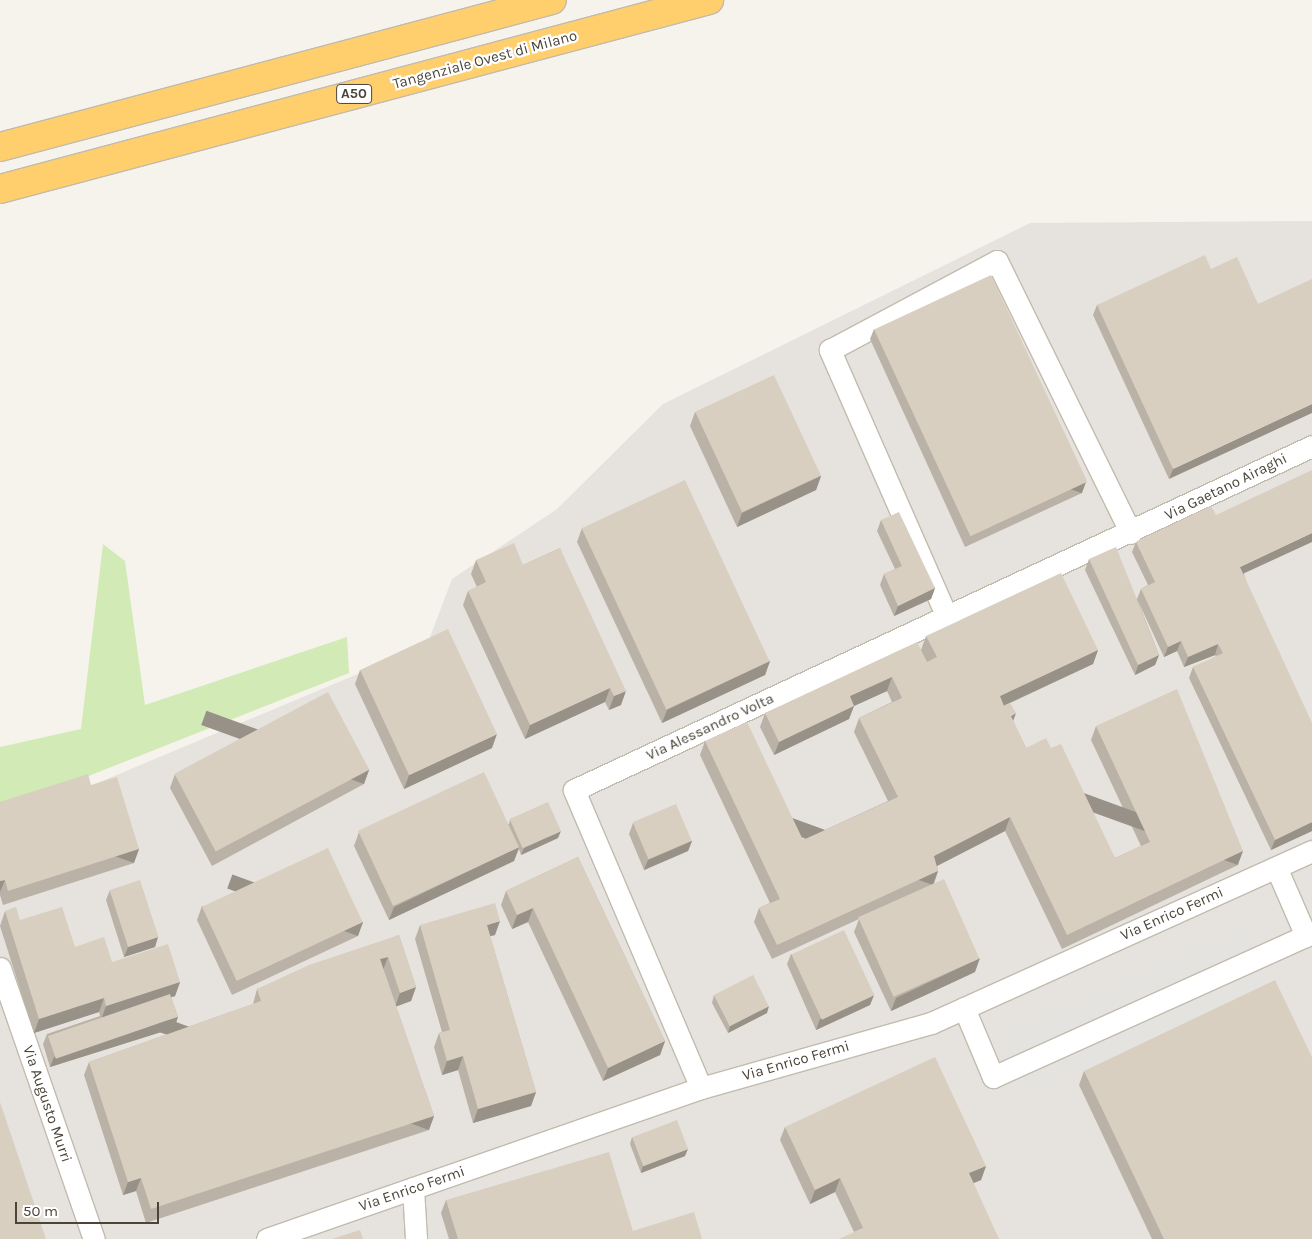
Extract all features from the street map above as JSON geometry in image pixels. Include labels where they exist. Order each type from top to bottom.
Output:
[{"type":"highway","points":[[0,147],[552,0]]},
{"type":"highway","name":"Tangenziale Ovest di Milano","points":[[0,189],[709,0]]},
{"type":"street","points":[[947,617],[830,350],[998,261],[1135,531]]},
{"type":"street","name":"Via Gaetano Airaghi","points":[[1135,531],[1312,446]]},
{"type":"street","name":"Via Alessandro Volta","points":[[701,1088],[574,790],[1135,531]]},
{"type":"street","name":"Via Enrico Fermi","points":[[267,1239],[701,1088],[931,1023],[1312,851]]},
{"type":"street","points":[[964,1008],[993,1077],[1306,936],[1276,867]]},
{"type":"street","name":"Via Augusto Murri","points":[[0,968],[94,1239]]},
{"type":"street","points":[[413,1188],[416,1239]]},
{"type":"shaded area","points":[[1312,221],[1312,1239],[0,1239],[0,820],[52,802],[427,645],[452,579],[557,509],[663,404],[1030,223]]},
{"type":"shaded area","points":[[1241,925],[1269,989],[1020,1100],[992,1036]]},
{"type":"green space","points":[[103,544],[125,561],[145,705],[347,637],[349,673],[0,811],[0,747],[81,729]]},
{"type":"building","points":[[1205,255],[1211,269],[1237,257],[1258,304],[1312,279],[1312,404],[1173,469],[1097,305]]},
{"type":"building","points":[[991,275],[1087,482],[970,536],[874,330]]},
{"type":"building","points":[[774,375],[821,476],[742,512],[695,412]]},
{"type":"building","points":[[1312,470],[1312,533],[1240,567],[1312,723],[1312,822],[1275,840],[1193,667],[1223,653],[1218,644],[1188,657],[1181,641],[1168,647],[1141,589],[1155,582],[1136,542],[1211,506],[1216,515]]},
{"type":"building","points":[[685,480],[770,661],[666,709],[582,528]]},
{"type":"building","points":[[899,512],[935,588],[898,606],[884,574],[902,566],[881,520]]},
{"type":"building","points":[[514,543],[523,565],[560,548],[626,691],[614,696],[610,688],[530,725],[468,591],[486,582],[476,560]]},
{"type":"building","points":[[1116,547],[1159,655],[1138,665],[1089,559]]},
{"type":"building","points":[[1061,573],[1098,650],[1000,696],[1004,706],[1010,703],[1016,713],[1011,716],[1026,748],[1046,738],[1051,748],[1061,744],[1115,858],[1150,842],[1096,726],[1177,689],[1243,851],[1067,935],[1010,817],[934,856],[938,871],[777,945],[759,908],[780,899],[705,741],[747,722],[803,840],[898,797],[859,718],[902,698],[892,677],[850,696],[854,706],[779,742],[765,713],[917,642],[927,662],[937,657],[926,636]]},
{"type":"building","points":[[448,629],[497,734],[409,775],[360,670]]},
{"type":"building","points":[[328,692],[369,770],[216,851],[174,774]]},
{"type":"building","points":[[484,772],[519,847],[393,906],[358,831]]},
{"type":"building","points":[[88,774],[91,785],[117,777],[139,849],[8,891],[5,880],[0,881],[0,802]]},
{"type":"building","points":[[548,802],[561,831],[523,848],[510,819]]},
{"type":"building","points":[[676,804],[692,841],[648,859],[633,822]]},
{"type":"building","points":[[328,848],[363,922],[237,981],[202,907]]},
{"type":"building","points":[[578,857],[665,1041],[608,1068],[533,908],[517,915],[506,891]]},
{"type":"building","points":[[944,879],[979,958],[894,997],[858,917]]},
{"type":"building","points":[[140,880],[159,937],[128,947],[110,890]]},
{"type":"building","points":[[495,903],[500,921],[487,925],[536,1092],[478,1109],[463,1056],[447,1061],[439,1033],[450,1030],[420,925]]},
{"type":"building","points":[[16,907],[20,920],[62,907],[75,947],[104,937],[112,962],[168,944],[180,982],[106,1006],[104,998],[39,1019],[5,911]]},
{"type":"building","points":[[844,930],[874,995],[822,1020],[791,955]]},
{"type":"building","points":[[399,935],[416,987],[400,993],[388,957],[380,959],[434,1116],[151,1209],[141,1178],[128,1182],[89,1062],[261,1001],[257,989],[309,965]]},
{"type":"building","points":[[753,975],[769,1006],[730,1026],[714,995]]},
{"type":"building","points":[[1275,980],[1312,1057],[1312,1239],[1164,1239],[1084,1071]]},
{"type":"building","points":[[170,994],[178,1017],[56,1059],[48,1036]]},
{"type":"building","points":[[935,1057],[986,1166],[969,1173],[999,1239],[839,1239],[863,1228],[840,1178],[815,1190],[785,1127]]},
{"type":"building","points":[[0,1102],[46,1239],[0,1239]]},
{"type":"building","points":[[677,1120],[688,1149],[643,1166],[632,1137]]},
{"type":"building","points":[[609,1152],[633,1231],[694,1212],[702,1239],[458,1239],[446,1200]]},
{"type":"building","points":[[360,1230],[363,1239],[332,1239]]}]
